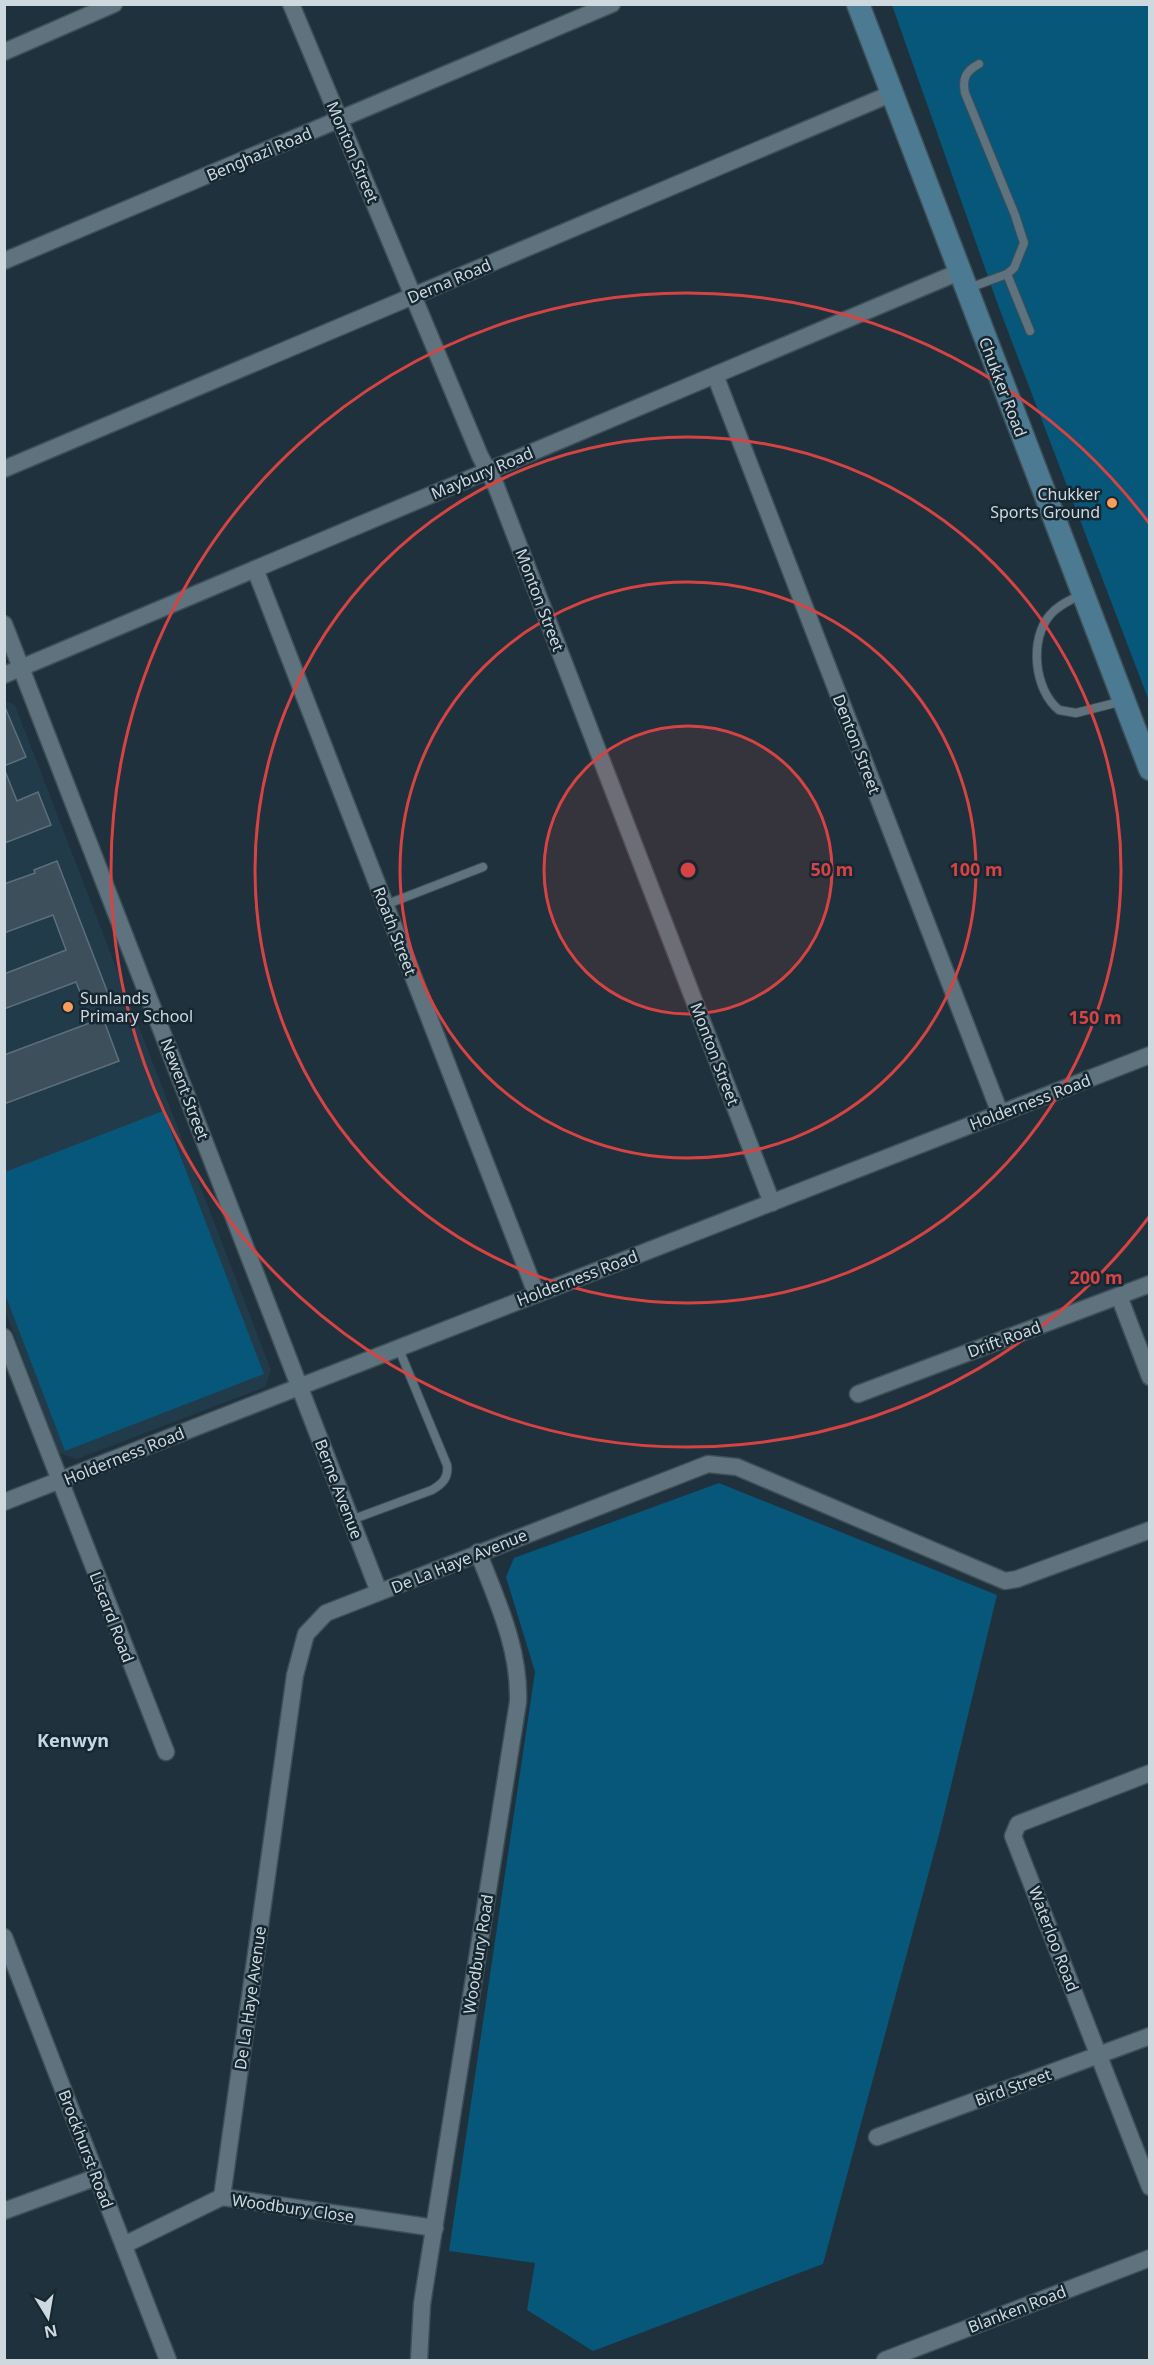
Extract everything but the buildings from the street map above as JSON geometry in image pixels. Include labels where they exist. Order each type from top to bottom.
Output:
[{"type":"street","points":[[4,51],[114,4]]},
{"type":"street","name":"Monton Street","points":[[291,4],[480,456],[496,486],[772,1203]]},
{"type":"street","name":"Benghazi Road","points":[[4,261],[612,4]]},
{"type":"street","name":"Chukker Road","points":[[858,4],[1149,769]]},
{"type":"street","name":"Derna Road","points":[[4,469],[893,93]]},
{"type":"street","name":"Maybury Road","points":[[4,675],[715,375],[963,281]]},
{"type":"street","name":"Denton Street","points":[[715,375],[1000,1113]]},
{"type":"street","name":"Roath Street","points":[[255,569],[536,1293]]},
{"type":"street","name":"Newent Street","points":[[4,624],[23,667],[299,1387]]},
{"type":"street","name":"Holderness Road","points":[[4,1502],[1149,1055]]},
{"type":"street","name":"Drift Road","points":[[858,1394],[1149,1284]]},
{"type":"street","points":[[1119,1296],[1149,1377]]},
{"type":"street","name":"Liscard Road","points":[[4,1337],[165,1752]]},
{"type":"street","name":"Berne Avenue","points":[[299,1387],[379,1592]]},
{"type":"street","name":"De La Haye Avenue","points":[[222,2197],[295,1675],[306,1634],[326,1613],[478,1552],[708,1464],[716,1463],[737,1467],[1005,1581],[1017,1579],[1149,1530]]},
{"type":"street","name":"Woodbury Road","points":[[419,2361],[422,2304],[518,1702],[515,1654],[478,1552]]},
{"type":"street","name":"Waterloo Road","points":[[1149,1773],[1018,1824],[1013,1836],[1149,2187]]},
{"type":"street","name":"Brockhurst Road","points":[[4,1937],[168,2360]]},
{"type":"street","name":"Bird Street","points":[[877,2137],[1149,2036]]},
{"type":"street","points":[[4,2211],[97,2176]]},
{"type":"street","name":"Woodbury Close","points":[[124,2245],[222,2197],[435,2228]]},
{"type":"street","name":"Blanken Road","points":[[885,2361],[1149,2258]]},
{"type":"lane","points":[[963,281],[1007,274],[1017,264],[1024,243],[1015,214],[965,93],[964,78],[968,70],[979,64]]},
{"type":"lane","points":[[1007,274],[1030,331]]},
{"type":"lane","points":[[1083,594],[1050,615],[1039,635],[1036,655],[1045,689],[1053,706],[1066,712],[1086,711],[1124,701]]},
{"type":"lane","points":[[385,905],[483,867]]},
{"type":"lane","points":[[350,1520],[432,1490],[444,1481],[448,1471],[398,1347]]},
{"type":"shaded area","name":"Chukker Sports Ground","points":[[892,5],[1149,5],[1149,701],[998,305]]},
{"type":"shaded area","name":"Sunlands Primary School","points":[[5,701],[15,705],[271,1370],[265,1387],[77,1459],[59,1453],[5,1310]]},
{"type":"shaded area","points":[[163,1111],[264,1374],[65,1451],[5,1294],[5,1172]]},
{"type":"shaded area","points":[[719,1483],[997,1595],[940,1831],[823,2264],[593,2351],[527,2310],[535,2263],[449,2251],[535,1672],[506,1577],[514,1558]]},
{"type":"place","name":"Chukker Sports Ground","points":[[1112,503]]},
{"type":"place","name":"Sunlands Primary School","points":[[68,1007]]},
{"type":"district","name":"Kenwyn","points":[[73,1741]]}]
